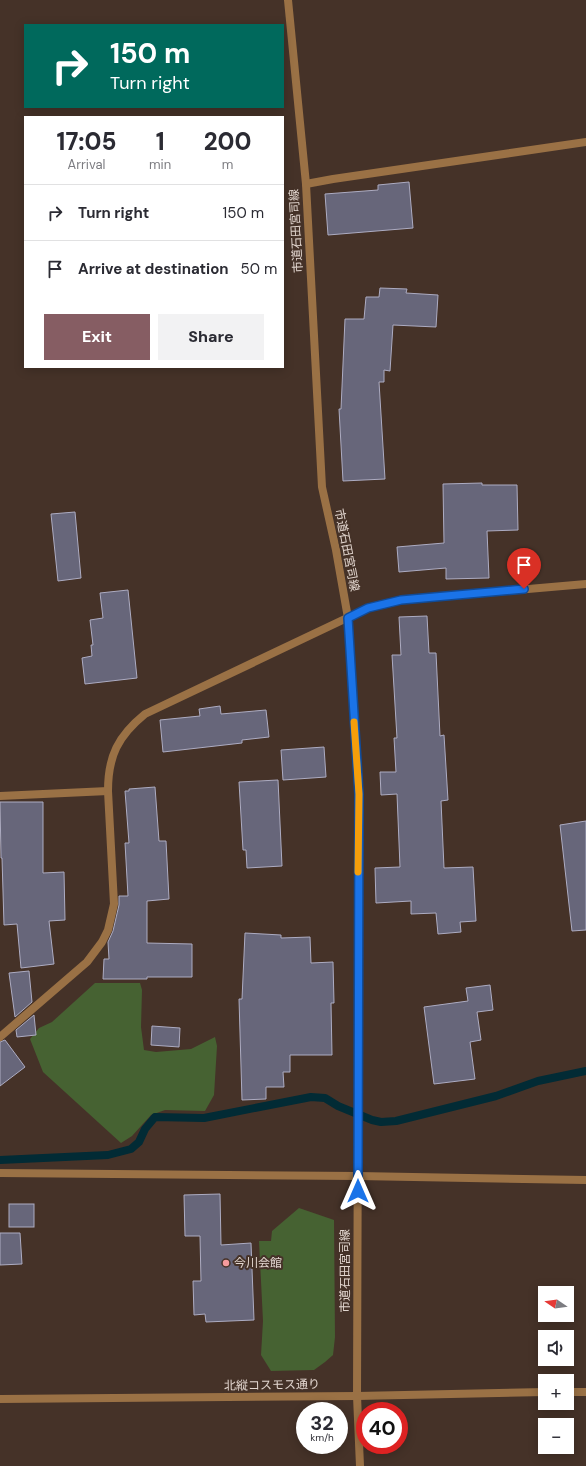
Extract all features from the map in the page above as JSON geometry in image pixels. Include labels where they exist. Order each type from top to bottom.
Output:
[{"type":"street","name":"市道石田宮司線","points":[[288,0],[306,184],[322,487],[336,550],[348,618],[359,794],[357,1396],[360,1466]]},
{"type":"street","points":[[306,184],[333,178],[586,142]]},
{"type":"street","points":[[0,1037],[87,962],[102,942],[108,930],[114,904],[108,776],[116,748],[124,735],[145,714],[368,608],[401,600],[586,584]]},
{"type":"street","points":[[0,796],[108,791]]},
{"type":"street","points":[[0,1173],[358,1176],[586,1180]]},
{"type":"street","name":"北縦コスモス通り","points":[[0,1399],[357,1396],[538,1392]]},
{"type":"street","points":[[574,1392],[586,1392]]},
{"type":"green space","points":[[95,983],[140,983],[142,990],[141,1027],[144,1050],[156,1052],[191,1049],[215,1037],[217,1046],[214,1095],[205,1111],[165,1110],[151,1115],[132,1136],[121,1143],[43,1072],[30,1039],[39,1028],[52,1022]]},
{"type":"green space","points":[[299,1208],[334,1220],[335,1337],[333,1355],[314,1370],[271,1371],[261,1355],[263,1321],[259,1241],[271,1241],[272,1231]]},
{"type":"building","points":[[409,182],[413,228],[328,235],[325,194],[378,190],[378,185]]},
{"type":"building","points":[[380,288],[407,289],[406,293],[438,295],[436,327],[393,325],[390,371],[384,370],[384,382],[379,382],[385,479],[343,481],[339,409],[341,409],[345,319],[364,319],[366,297],[379,297]]},
{"type":"building","points":[[482,483],[482,485],[517,485],[518,530],[487,531],[489,578],[446,579],[446,568],[399,572],[397,547],[444,543],[443,484]]},
{"type":"building","points":[[75,512],[81,578],[58,581],[51,514]]},
{"type":"building","points":[[128,590],[137,678],[85,684],[82,658],[92,656],[91,645],[93,645],[90,620],[103,618],[100,593]]},
{"type":"building","points":[[427,616],[429,653],[436,653],[440,736],[444,735],[448,800],[441,801],[444,868],[473,867],[476,921],[460,922],[461,932],[438,934],[436,913],[411,914],[411,901],[376,903],[375,868],[400,867],[397,794],[381,795],[380,772],[396,772],[394,738],[397,738],[392,655],[401,655],[399,617]]},
{"type":"building","points":[[220,706],[221,714],[266,710],[269,737],[242,740],[242,743],[163,752],[160,720],[200,716],[199,709]]},
{"type":"building","points":[[324,747],[326,777],[283,780],[281,750]]},
{"type":"building","points":[[278,780],[282,866],[247,868],[246,850],[243,850],[239,782]]},
{"type":"building","points":[[155,787],[159,841],[166,841],[169,899],[147,901],[147,943],[192,944],[192,977],[103,979],[104,959],[109,959],[108,942],[113,931],[119,905],[119,896],[128,896],[125,843],[129,843],[125,791],[129,791],[129,789]]},
{"type":"building","points":[[0,802],[43,802],[43,873],[64,872],[65,920],[49,921],[54,964],[21,968],[17,924],[4,925]]},
{"type":"building","points":[[586,821],[586,930],[572,931],[560,825]]},
{"type":"building","points":[[245,933],[281,935],[281,938],[310,937],[311,963],[333,962],[334,1003],[331,1003],[332,1055],[290,1055],[290,1072],[283,1072],[284,1087],[266,1087],[266,1099],[242,1100],[239,999],[242,999]]},
{"type":"building","points":[[29,971],[32,1002],[15,1017],[9,973]]},
{"type":"building","points":[[490,985],[493,1010],[477,1012],[481,1040],[470,1042],[475,1079],[434,1084],[424,1007],[468,1001],[466,988]]},
{"type":"building","points":[[34,1015],[36,1035],[17,1037],[16,1030]]},
{"type":"building","points":[[152,1026],[180,1028],[179,1047],[151,1045]]},
{"type":"building","points":[[5,1040],[25,1067],[0,1086],[0,1042]]},
{"type":"building","points":[[220,1194],[221,1245],[251,1243],[254,1320],[206,1322],[205,1314],[194,1315],[193,1281],[201,1281],[200,1236],[185,1236],[184,1195]]},
{"type":"building","points":[[9,1204],[34,1204],[34,1227],[9,1227]]},
{"type":"building","points":[[0,1233],[20,1233],[22,1264],[0,1265]]},
{"type":"waterway","points":[[0,1160],[108,1155],[131,1149],[139,1142],[145,1129],[155,1117],[204,1118],[311,1097],[325,1098],[338,1106],[372,1120],[381,1122],[396,1121],[496,1096],[538,1081],[586,1071]]},
{"type":"slow traffic","points":[[354,722],[359,794],[358,872]]},
{"type":"place","name":"今川会館","points":[[226,1263]]},
{"type":"route","points":[[358,1191],[359,794],[348,618],[368,608],[401,600],[524,589]]}]
